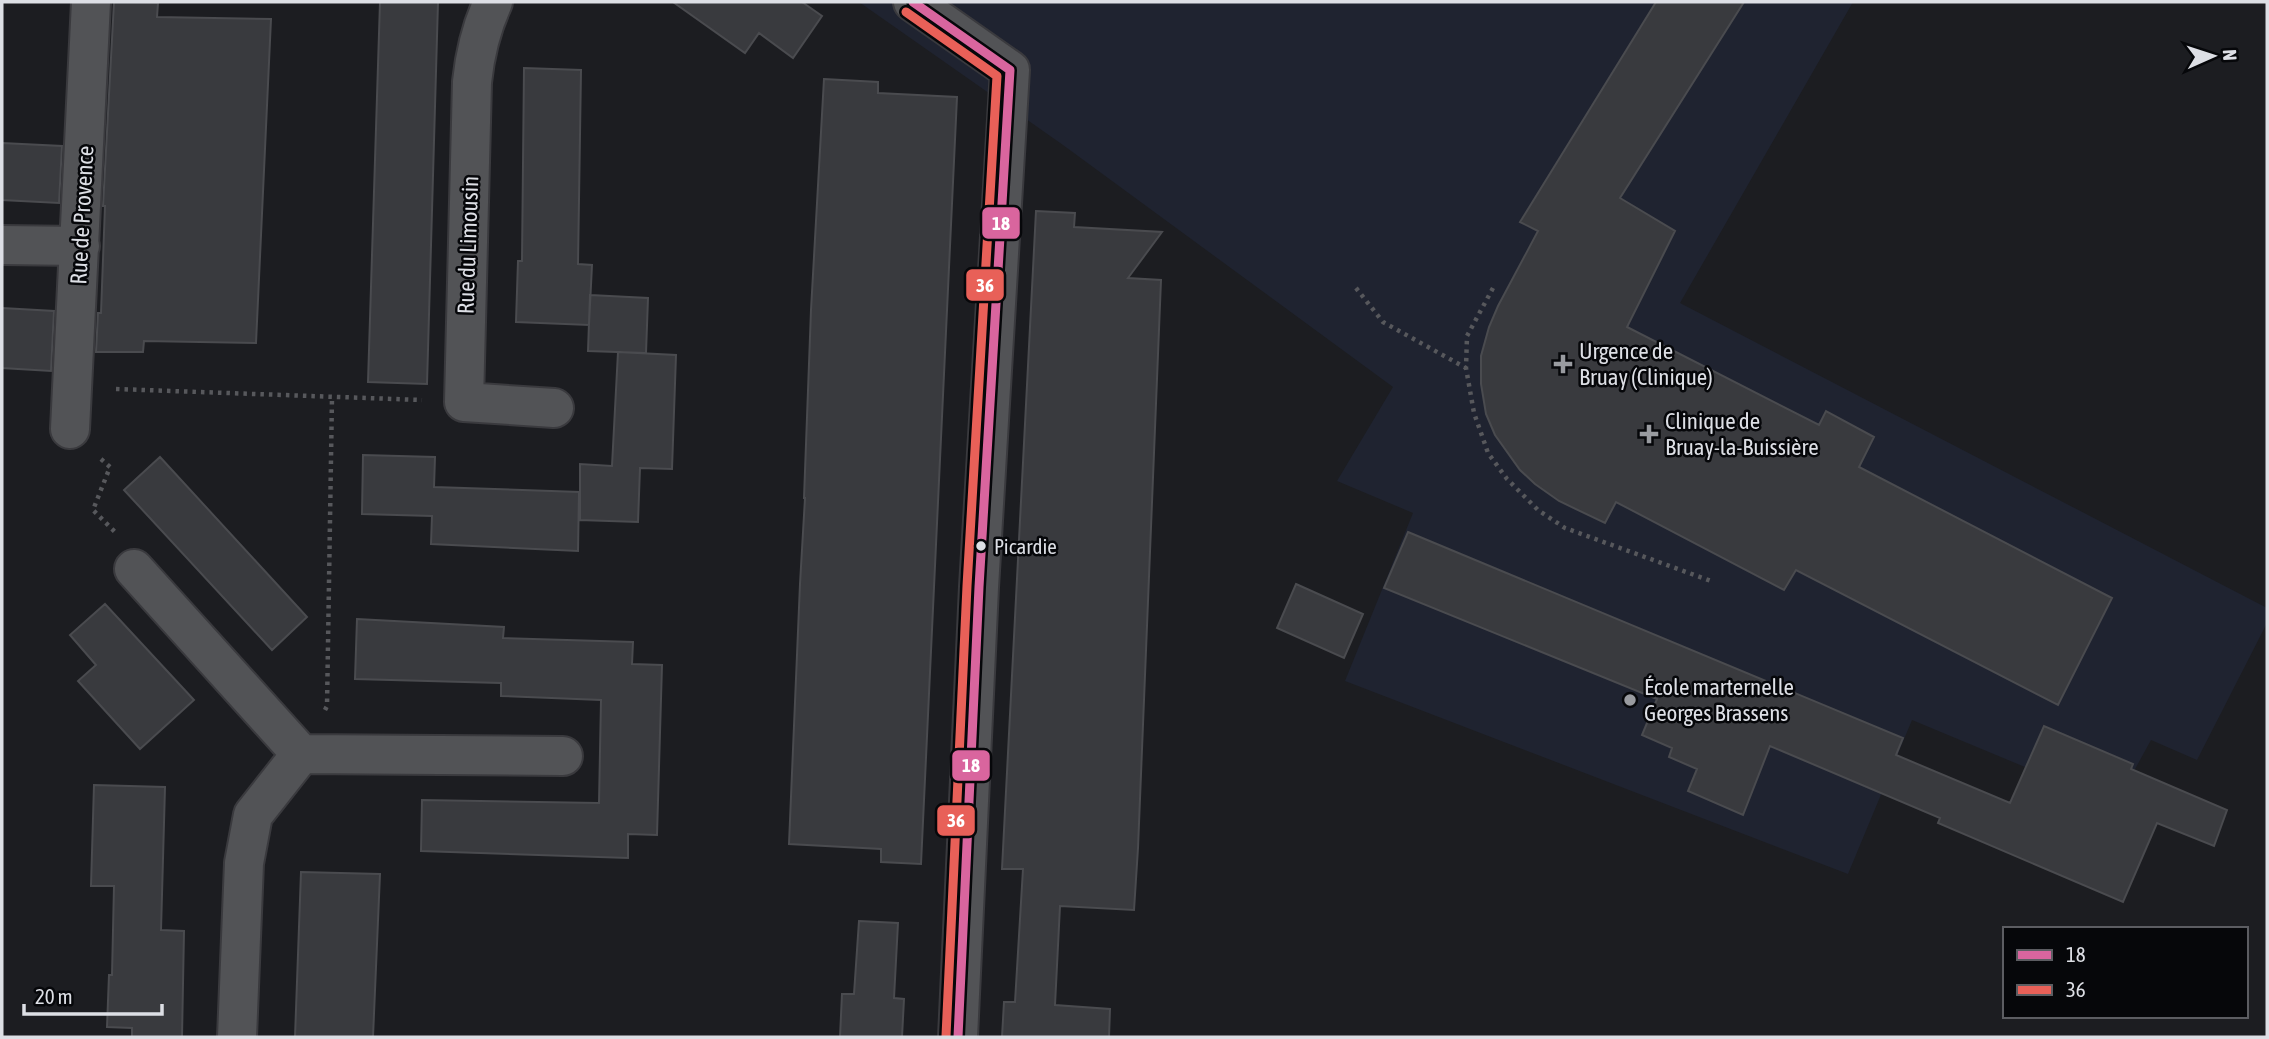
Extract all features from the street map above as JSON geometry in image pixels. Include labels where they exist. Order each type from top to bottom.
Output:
[{"type":"street","name":"Rue de Provence","points":[[70,429],[91,2]]},
{"type":"street","name":"Rue du Limousin","points":[[464,402],[472,82],[475,53],[494,2]]},
{"type":"street","points":[[913,2],[1010,70],[979,587],[958,1037]]},
{"type":"street","points":[[2,245],[80,246]]},
{"type":"street","points":[[464,402],[554,408]]},
{"type":"street","points":[[134,569],[301,754],[563,756]]},
{"type":"street","points":[[237,1037],[244,863],[253,815],[301,754]]},
{"type":"path","points":[[1356,288],[1383,322],[1466,368]]},
{"type":"path","points":[[1493,288],[1467,336],[1466,368],[1474,413],[1488,453],[1507,480],[1538,510],[1565,528],[1711,581]]},
{"type":"path","points":[[73,387],[464,402]]},
{"type":"path","points":[[301,754],[327,706],[332,397]]},
{"type":"path","points":[[70,429],[110,467],[93,510],[130,548],[134,569]]},
{"type":"shaded area","name":"Clinique de Bruay-la-Buissière","points":[[859,2],[1853,2],[1680,303],[2267,608],[2267,623],[2197,760],[2151,740],[2134,771],[2109,802],[1912,720],[1848,874],[1345,681],[1413,513],[1337,481],[1393,387],[1063,145]]},
{"type":"building","points":[[114,2],[158,3],[157,17],[271,19],[256,343],[144,341],[143,352],[96,352],[98,313],[101,313],[103,206]]},
{"type":"building","points":[[380,2],[438,2],[427,384],[368,382]]},
{"type":"building","points":[[673,2],[802,2],[822,16],[793,58],[759,33],[745,53]]},
{"type":"building","points":[[1656,2],[1744,2],[1620,198],[1675,231],[1627,327],[1819,425],[1826,411],[1874,437],[1859,467],[2112,598],[2058,705],[1796,570],[1784,590],[1616,502],[1605,523],[1559,501],[1520,470],[1495,435],[1486,414],[1481,384],[1481,356],[1498,306],[1538,231],[1520,222]]},
{"type":"building","points":[[524,68],[581,70],[578,264],[592,265],[589,325],[516,322],[518,261],[522,261]]},
{"type":"building","points":[[824,79],[878,82],[878,93],[957,97],[921,864],[881,862],[881,849],[789,844],[811,310]]},
{"type":"building","points":[[2,143],[62,146],[59,203],[2,200]]},
{"type":"building","points":[[1036,211],[1075,213],[1074,227],[1162,232],[1128,278],[1161,280],[1134,910],[1060,906],[1055,1005],[1110,1009],[1109,1037],[1002,1037],[1004,1002],[1015,1002],[1023,869],[1002,869]]},
{"type":"building","points":[[590,295],[648,298],[646,353],[588,351]]},
{"type":"building","points":[[2,308],[54,311],[51,371],[2,368]]},
{"type":"building","points":[[618,352],[676,355],[672,469],[640,468],[638,522],[580,520],[580,464],[612,466]]},
{"type":"building","points":[[363,455],[435,457],[434,487],[579,492],[578,551],[431,544],[432,516],[362,514]]},
{"type":"building","points":[[160,457],[307,617],[272,650],[124,490]]},
{"type":"building","points":[[1408,532],[1903,738],[1896,755],[2010,803],[2044,726],[2133,764],[2131,769],[2227,810],[2214,846],[2157,823],[2123,902],[1938,823],[1940,818],[1770,746],[1743,815],[1688,791],[1697,769],[1669,757],[1672,748],[1642,735],[1657,699],[1384,588]]},
{"type":"building","points":[[1296,584],[1363,614],[1344,658],[1277,628]]},
{"type":"building","points":[[105,604],[194,700],[140,749],[78,681],[96,665],[70,635]]},
{"type":"building","points":[[357,619],[504,627],[503,638],[633,642],[632,664],[662,665],[657,835],[628,834],[628,858],[421,851],[422,800],[599,803],[601,700],[501,696],[501,683],[355,679]]},
{"type":"building","points":[[94,785],[165,787],[161,930],[184,931],[182,1037],[132,1037],[132,1028],[107,1027],[109,975],[112,975],[114,886],[91,886]]},
{"type":"building","points":[[301,872],[380,874],[373,1037],[295,1037]]},
{"type":"building","points":[[859,921],[898,923],[894,998],[904,999],[902,1037],[840,1037],[842,994],[854,994]]},
{"type":"transit line","name":"18","points":[[913,2],[1010,70],[979,587],[958,1037]]},
{"type":"transit line","name":"36","points":[[906,12],[997,76],[967,586],[946,1036]]},
{"type":"place","name":"Urgence de Bruay (Clinique)","points":[[1563,364]]},
{"type":"place","name":"Clinique de Bruay-la-Buissière","points":[[1649,434]]},
{"type":"place","name":"Picardie","points":[[981,546]]},
{"type":"place","name":"École marternelle Georges Brassens","points":[[1630,700]]}]
